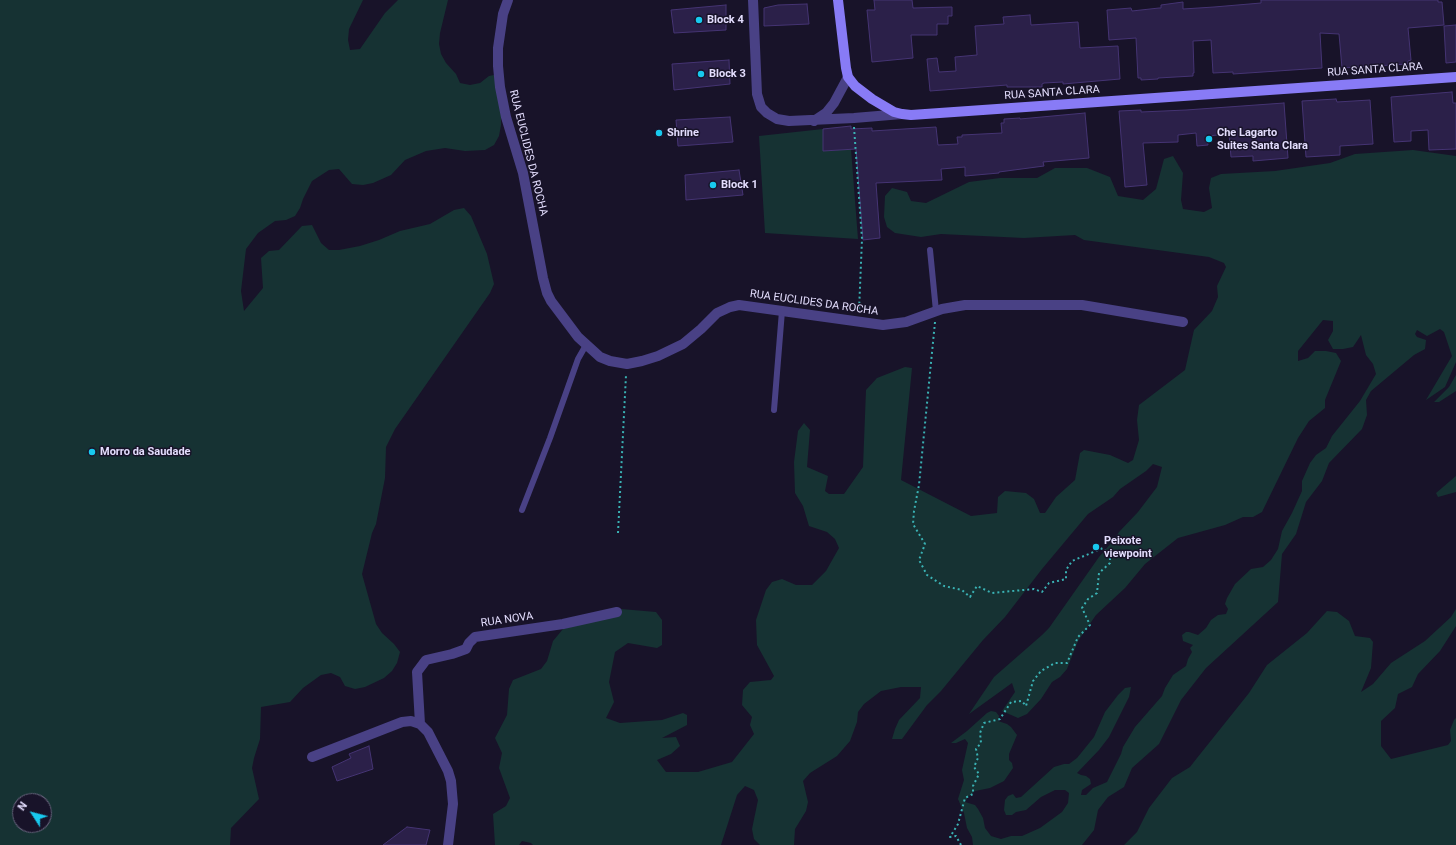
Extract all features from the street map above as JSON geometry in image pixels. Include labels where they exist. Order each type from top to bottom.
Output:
[{"type":"main road","points":[[838,0],[848,76],[855,86],[872,99],[894,112],[902,114]]},
{"type":"main road","name":"RUA SANTA CLARA","points":[[902,114],[1456,77]]},
{"type":"street","name":"RUA EUCLIDES DA ROCHA","points":[[508,0],[503,14],[498,48],[500,87],[506,117],[523,174],[543,278],[551,301],[586,345],[600,357],[610,361],[627,364],[658,356],[683,344],[717,313],[739,305],[879,325],[906,322],[936,311],[965,304],[1082,305],[1183,322]]},
{"type":"street","name":"RUA SANTA CLARA","points":[[753,0],[757,94],[761,107],[767,113],[777,119],[789,121],[814,121],[902,114]]},
{"type":"street","points":[[814,121],[826,112],[834,103],[844,88],[848,76]]},
{"type":"street","name":"RUA NOVA","points":[[420,724],[417,672],[426,660],[466,649],[475,637],[563,624],[617,612]]},
{"type":"street","points":[[312,758],[402,722],[411,721],[420,724],[428,732],[448,771],[451,781],[453,804],[448,845]]},
{"type":"lane","points":[[930,250],[936,311]]},
{"type":"lane","points":[[774,410],[782,310]]},
{"type":"lane","points":[[522,510],[550,438],[578,359],[586,345]]},
{"type":"path","points":[[854,118],[862,239],[858,322]]},
{"type":"path","points":[[659,132],[662,128]]},
{"type":"path","points":[[936,311],[919,485],[913,524],[925,544],[920,560],[927,575],[944,586],[962,590],[970,597],[977,586],[992,592],[1034,589],[1042,592],[1049,583],[1066,579],[1066,570],[1072,561],[1103,548],[1110,557],[1110,563],[1099,573],[1097,593],[1088,599],[1082,608],[1090,625],[1078,637],[1067,663],[1055,663],[1041,671],[1033,681],[1026,706],[1022,701],[1011,702],[1000,719],[984,723],[980,733],[981,743],[976,749],[978,758],[974,767],[979,774],[973,786],[973,794],[965,798],[958,824],[950,837],[956,836],[962,845]]},
{"type":"path","points":[[618,533],[627,364]]},
{"type":"green space","points":[[0,0],[363,0],[349,29],[348,40],[350,50],[360,49],[385,13],[398,0],[448,0],[440,33],[439,44],[441,54],[446,63],[456,74],[460,83],[470,85],[480,83],[489,76],[499,74],[501,125],[499,136],[494,145],[485,150],[465,151],[445,148],[426,151],[405,160],[391,175],[373,183],[363,185],[352,184],[339,169],[329,170],[312,181],[295,216],[286,220],[275,221],[258,233],[246,249],[241,291],[244,311],[263,288],[261,258],[269,251],[279,250],[302,226],[312,225],[321,243],[329,250],[339,250],[360,246],[400,231],[430,224],[454,210],[464,208],[471,216],[487,254],[494,284],[490,293],[395,429],[386,447],[385,478],[376,524],[372,533],[362,574],[376,624],[382,633],[400,652],[397,663],[392,671],[384,678],[365,687],[355,689],[345,686],[340,677],[331,673],[321,675],[303,688],[290,702],[261,707],[260,739],[252,768],[259,799],[231,828],[230,845],[0,845]]},
{"type":"green space","points":[[823,129],[823,151],[851,149],[858,239],[765,233],[759,136]]},
{"type":"green space","points":[[1413,150],[1456,156],[1456,362],[1445,387],[1426,400],[1452,356],[1444,332],[1440,329],[1427,336],[1417,330],[1415,334],[1417,337],[1426,340],[1425,349],[1414,355],[1371,391],[1366,400],[1367,415],[1362,429],[1329,463],[1322,481],[1306,502],[1296,534],[1282,554],[1278,602],[1206,668],[1181,700],[1159,744],[1132,768],[1124,787],[1108,797],[1098,810],[1094,830],[1082,845],[973,845],[972,837],[967,828],[964,813],[958,799],[964,780],[962,770],[968,743],[965,739],[956,743],[951,743],[991,711],[996,712],[999,716],[998,721],[1011,727],[1017,735],[1009,754],[1009,760],[1012,763],[1013,768],[1004,781],[990,788],[975,791],[965,802],[975,805],[983,818],[985,828],[991,836],[1001,839],[1011,836],[1022,836],[1040,828],[1062,812],[1068,803],[1069,793],[1065,790],[1055,790],[1041,797],[1026,810],[1016,812],[1012,815],[1006,815],[1004,810],[1005,800],[1008,796],[1013,794],[1016,798],[1021,797],[1054,767],[1069,764],[1077,758],[1094,737],[1105,712],[1125,688],[1131,687],[1129,697],[1109,737],[1077,773],[1090,779],[1091,784],[1082,790],[1081,795],[1086,795],[1093,788],[1107,782],[1123,747],[1135,727],[1162,696],[1173,675],[1186,666],[1192,652],[1190,648],[1193,645],[1183,641],[1182,635],[1189,632],[1198,635],[1206,628],[1211,620],[1218,615],[1226,614],[1228,609],[1225,604],[1235,584],[1251,569],[1263,567],[1271,560],[1278,549],[1282,531],[1302,491],[1302,481],[1310,463],[1316,455],[1326,448],[1332,436],[1360,401],[1376,374],[1373,364],[1366,355],[1361,335],[1353,347],[1333,349],[1328,340],[1333,331],[1333,321],[1323,320],[1298,351],[1298,361],[1308,358],[1315,351],[1326,351],[1336,353],[1341,361],[1325,400],[1325,408],[1309,421],[1298,438],[1262,512],[1253,517],[1243,517],[1225,525],[1178,538],[1145,564],[1125,588],[1096,615],[1078,641],[1067,669],[1060,677],[1052,682],[1041,699],[1027,714],[1018,718],[1002,711],[1015,692],[1012,683],[969,714],[994,677],[1049,628],[1099,557],[1119,532],[1138,512],[1157,487],[1162,467],[1153,464],[1146,471],[1120,489],[1113,497],[1088,514],[1042,569],[1005,617],[983,640],[941,691],[927,705],[902,739],[892,739],[895,729],[899,720],[920,698],[921,687],[901,687],[881,691],[864,704],[858,712],[857,722],[850,741],[837,756],[810,773],[803,781],[808,802],[806,811],[795,829],[794,845],[760,845],[754,839],[752,829],[758,800],[754,790],[745,786],[737,795],[721,845],[533,845],[522,841],[519,845],[495,845],[493,814],[506,806],[510,798],[499,768],[502,753],[495,738],[507,715],[509,689],[513,680],[541,669],[547,661],[553,641],[563,629],[603,618],[621,609],[656,612],[662,620],[662,645],[657,648],[628,643],[615,652],[609,682],[614,702],[606,718],[620,723],[662,720],[683,713],[687,715],[687,725],[662,738],[676,737],[680,746],[671,754],[657,760],[666,772],[698,772],[732,762],[754,734],[750,725],[752,717],[742,705],[743,690],[750,682],[771,680],[774,676],[757,645],[756,620],[766,590],[772,582],[782,579],[796,585],[812,585],[826,571],[839,548],[835,539],[827,532],[809,526],[803,506],[795,493],[794,462],[798,431],[804,423],[810,430],[807,467],[828,476],[825,491],[829,494],[844,494],[863,467],[866,390],[877,378],[905,367],[912,368],[901,480],[971,516],[997,513],[998,497],[1005,491],[1026,493],[1034,499],[1040,513],[1045,513],[1056,497],[1075,480],[1080,453],[1084,450],[1110,455],[1128,463],[1133,460],[1139,440],[1137,420],[1139,405],[1185,370],[1194,330],[1212,311],[1218,297],[1217,286],[1226,267],[1224,263],[1209,257],[1084,240],[1075,235],[1024,238],[941,234],[921,237],[895,233],[887,227],[884,217],[885,196],[892,188],[907,192],[911,201],[926,203],[969,182],[1000,178],[1037,178],[1055,168],[1087,168],[1110,177],[1118,196],[1143,200],[1156,189],[1164,159],[1173,156],[1183,173],[1181,200],[1183,209],[1204,212],[1212,208],[1209,188],[1211,178],[1221,174],[1275,171],[1330,163],[1355,154]]},
{"type":"green space","points":[[1456,375],[1456,391],[1439,402],[1434,402],[1449,387]]},
{"type":"green space","points":[[1456,476],[1456,492],[1438,497],[1436,493]]},
{"type":"green space","points":[[1456,609],[1456,626],[1440,651],[1418,674],[1412,687],[1398,694],[1395,708],[1381,721],[1381,746],[1391,759],[1448,745],[1451,741],[1450,730],[1456,718],[1456,845],[1124,845],[1137,832],[1149,808],[1172,778],[1190,767],[1249,693],[1267,665],[1307,633],[1327,611],[1337,612],[1349,621],[1355,636],[1370,638],[1373,642],[1371,668],[1361,692],[1373,684],[1391,663],[1425,641],[1451,617]]},
{"type":"building","points":[[874,0],[912,0],[913,8],[952,7],[952,16],[948,16],[948,24],[937,24],[937,35],[911,35],[913,58],[872,62],[867,10],[875,10]]},
{"type":"building","points":[[1261,0],[1438,0],[1438,2],[1442,2],[1444,25],[1408,28],[1411,60],[1408,61],[1408,64],[1342,68],[1339,34],[1320,33],[1322,68],[1233,74],[1233,72],[1213,73],[1211,40],[1193,41],[1193,76],[1141,80],[1141,78],[1138,78],[1136,38],[1109,40],[1107,10],[1131,8],[1132,11],[1161,8],[1161,5],[1183,2],[1183,9],[1214,7],[1261,3]]},
{"type":"building","points":[[807,4],[809,24],[764,26],[764,8],[778,5]]},
{"type":"building","name":"Block 4","points":[[726,5],[726,30],[674,33],[671,10]]},
{"type":"building","points":[[1030,15],[1031,25],[1078,22],[1080,48],[1118,46],[1120,79],[1063,84],[1063,82],[1044,83],[1042,84],[1042,87],[1007,87],[1007,85],[930,91],[927,59],[937,58],[939,72],[956,71],[955,57],[977,55],[975,26],[1004,24],[1003,17]]},
{"type":"building","points":[[1456,25],[1456,62],[1446,63],[1444,26]]},
{"type":"building","name":"Block 3","points":[[729,60],[730,84],[674,90],[672,64]]},
{"type":"building","points":[[1452,92],[1453,103],[1456,103],[1456,149],[1429,150],[1428,130],[1411,131],[1411,141],[1394,142],[1391,97]]},
{"type":"building","points":[[1336,99],[1337,102],[1370,100],[1373,144],[1340,146],[1340,155],[1306,157],[1302,101]]},
{"type":"building","points":[[1284,103],[1288,158],[1253,161],[1253,156],[1231,157],[1229,134],[1207,136],[1208,145],[1197,146],[1196,133],[1178,135],[1178,142],[1143,143],[1147,185],[1125,187],[1119,111],[1141,110],[1141,112],[1186,110]]},
{"type":"building","points":[[1085,113],[1089,158],[1043,162],[1044,166],[999,173],[965,176],[965,167],[941,169],[942,180],[876,183],[880,238],[863,240],[856,149],[823,151],[823,129],[851,126],[851,129],[872,128],[872,131],[936,127],[938,145],[958,144],[957,137],[962,137],[962,135],[1002,133],[1001,123],[1004,123],[1004,119]]},
{"type":"building","points":[[730,117],[733,142],[678,146],[676,120]]},
{"type":"building","name":"Block 1","points":[[739,170],[743,195],[686,200],[685,175]]},
{"type":"building","points":[[369,746],[373,769],[337,781],[332,767],[351,758],[349,754]]},
{"type":"building","points":[[407,827],[430,830],[426,845],[383,845]]},
{"type":"place","name":"Block 4","points":[[699,20]]},
{"type":"place","name":"Block 3","points":[[701,74]]},
{"type":"place","name":"Shrine","points":[[659,133]]},
{"type":"place","name":"Che Lagarto Suites Santa Clara","points":[[1209,139]]},
{"type":"place","name":"Block 1","points":[[713,185]]},
{"type":"place","name":"Morro da Saudade","points":[[92,452]]},
{"type":"place","name":"Peixote viewpoint","points":[[1096,547]]}]
